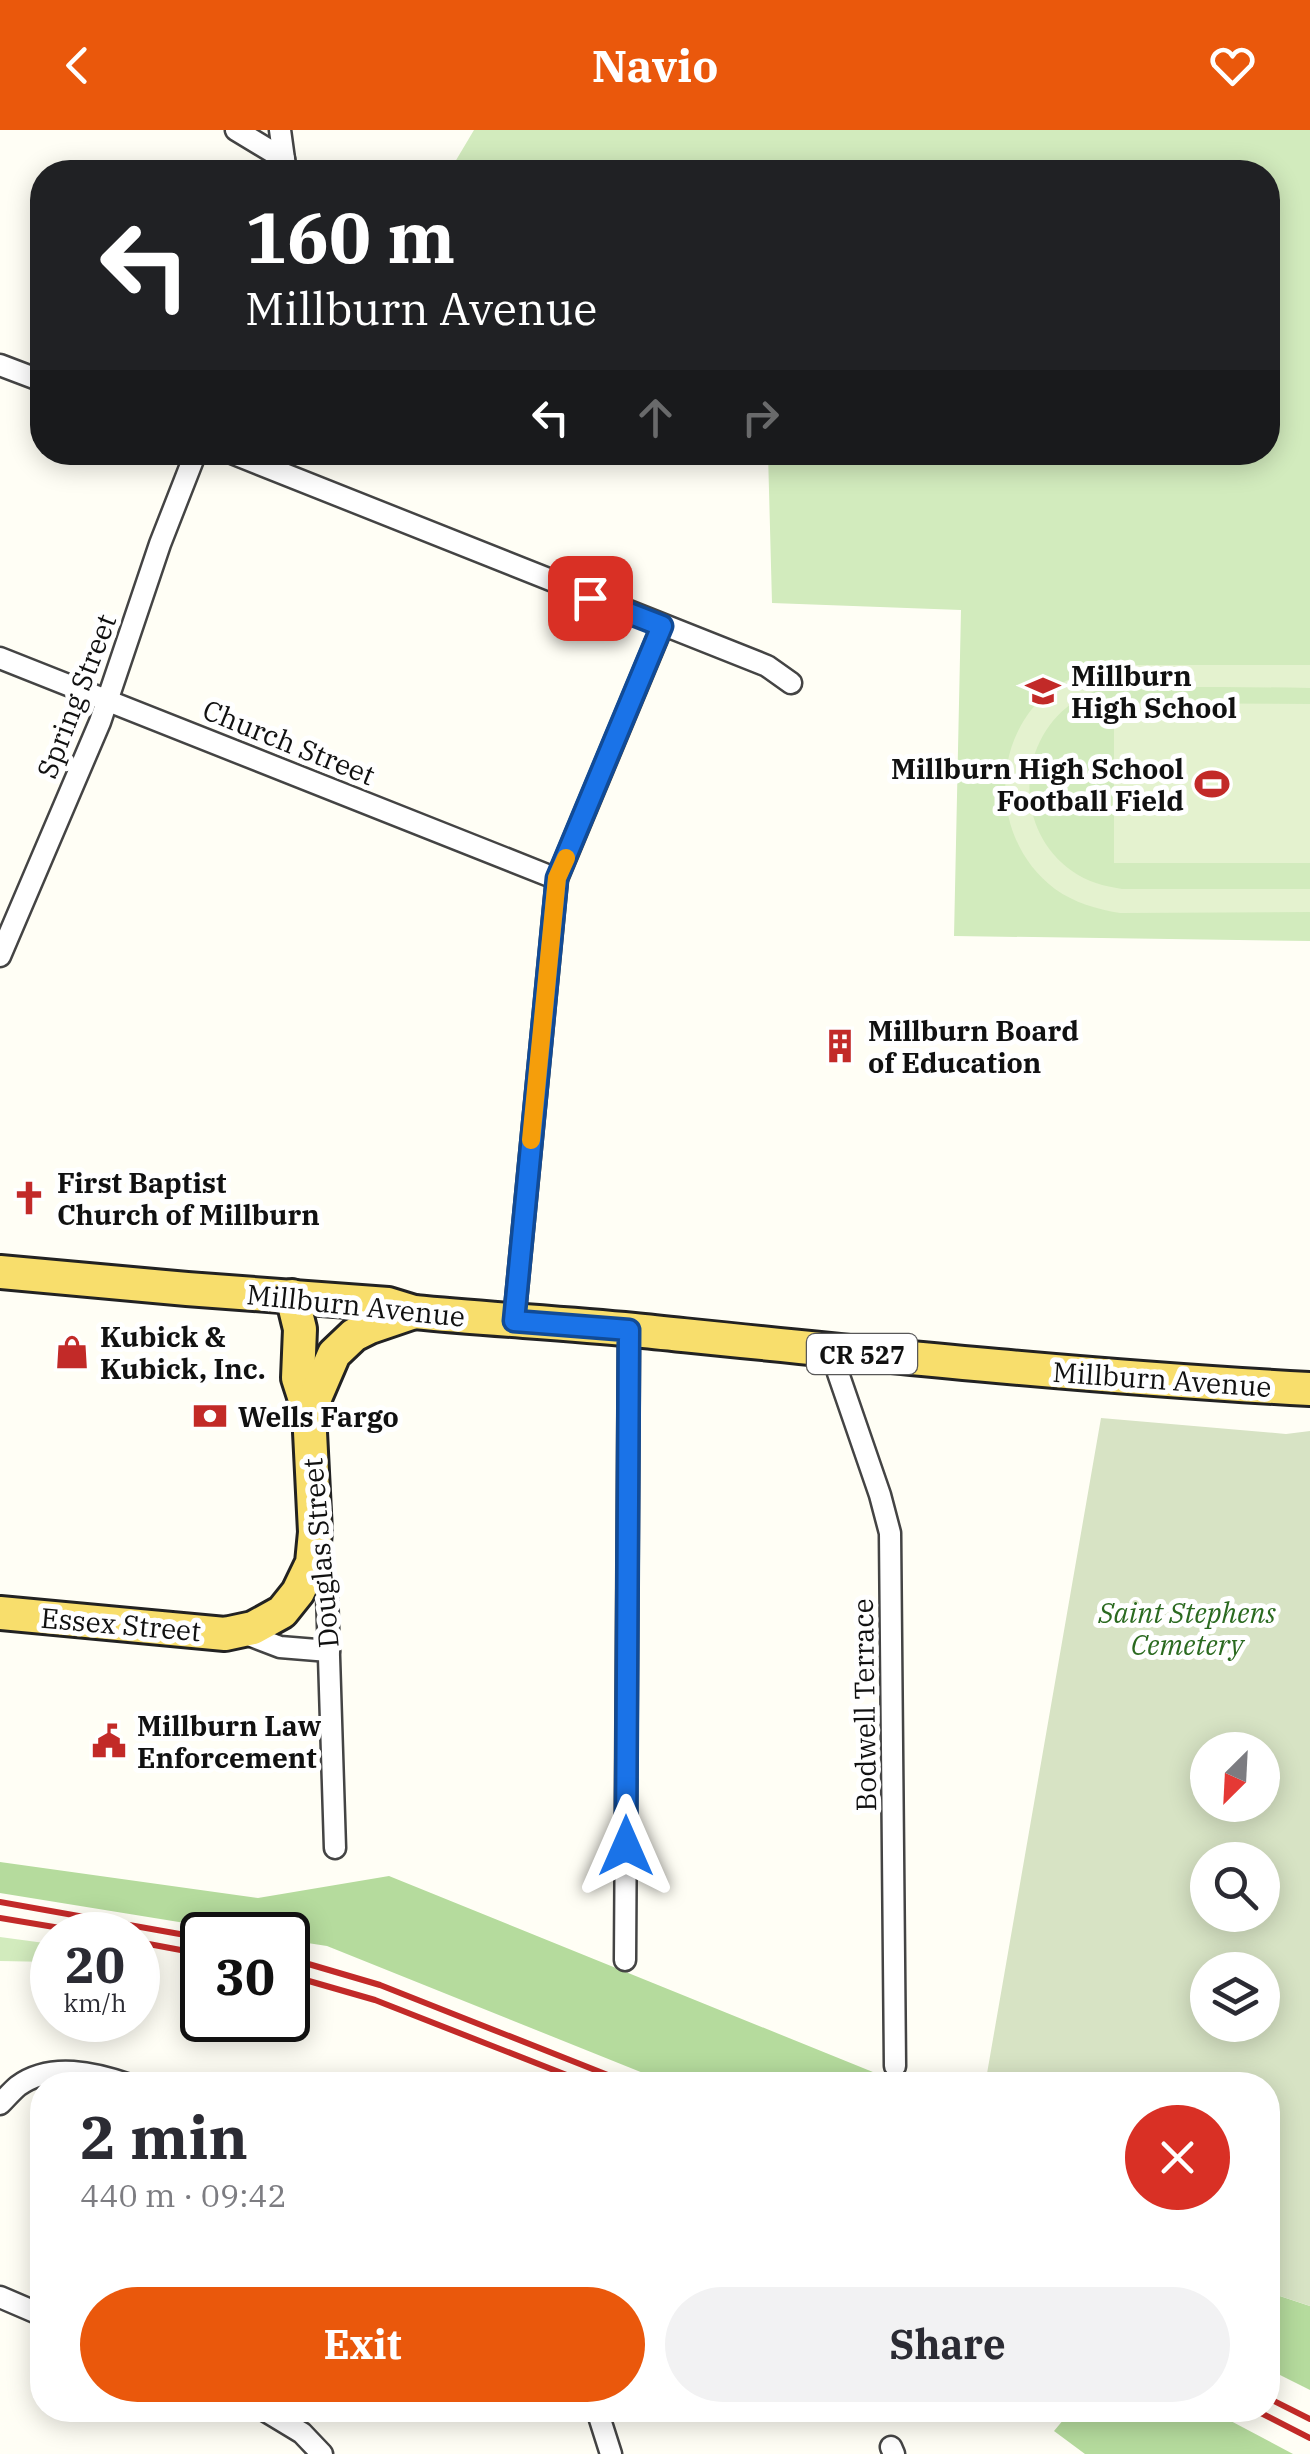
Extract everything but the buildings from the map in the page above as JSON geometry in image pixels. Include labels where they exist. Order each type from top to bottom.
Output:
[{"type":"main road","name":"Millburn Avenue","points":[[0,1272],[388,1304],[414,1312],[838,1352],[1178,1382],[1310,1389]]},
{"type":"main road","points":[[292,1296],[300,1330],[298,1378],[310,1412]]},
{"type":"main road","name":"Douglas Street","points":[[315,1532],[310,1412],[328,1366],[342,1345],[370,1327],[414,1312]]},
{"type":"main road","name":"Essex Street","points":[[0,1613],[241,1632],[282,1612],[298,1592],[312,1564],[315,1532]]},
{"type":"street","points":[[280,130],[284,160]]},
{"type":"street","points":[[240,131],[277,160]]},
{"type":"street","points":[[0,365],[30,376]]},
{"type":"street","name":"Spring Street","points":[[0,956],[108,700],[191,465]]},
{"type":"street","points":[[261,465],[767,666],[792,683]]},
{"type":"street","points":[[514,1321],[557,878],[662,626]]},
{"type":"street","name":"Church Street","points":[[0,658],[557,878]]},
{"type":"street","points":[[625,1960],[629,1330]]},
{"type":"street","name":"Bodwell Terrace","points":[[838,1352],[838,1373],[890,1534],[895,2066]]},
{"type":"street","name":"Douglas Street","points":[[315,1532],[327,1592],[336,1848]]},
{"type":"street","name":"Essex Street","points":[[241,1632],[280,1648],[329,1651]]},
{"type":"street","points":[[0,2104],[30,2080]]},
{"type":"street","points":[[0,2297],[30,2310]]},
{"type":"street","points":[[284,2422],[302,2433],[322,2454]]},
{"type":"street","points":[[601,2422],[611,2454]]},
{"type":"green space","points":[[474,130],[1310,130],[1310,941],[954,936],[961,610],[772,603],[768,465],[1280,465],[1280,160],[456,160]]},
{"type":"green space","points":[[1105,665],[1310,665],[1310,688],[1123,686],[1095,691],[1069,705],[1050,725],[1037,748],[1030,774],[1030,801],[1037,827],[1051,851],[1084,878],[1122,889],[1310,889],[1310,912],[1120,913],[1070,898],[1035,870],[1010,822],[1007,769],[1013,743],[1025,718],[1043,697],[1072,678]]},
{"type":"green space","name":"Millburn High School Football Field","points":[[1114,703],[1310,704],[1310,863],[1114,863]]},
{"type":"green space","name":"Saint Stephens Cemetery","points":[[1101,1418],[1286,1434],[1310,1431],[1310,2306],[1280,2296],[1280,2072],[987,2072]]},
{"type":"green space","points":[[0,1862],[258,1898],[389,1876],[873,2072],[641,2072],[327,1946],[310,1943],[310,1912],[180,1912],[180,1922],[160,1919],[160,1912],[117,1912],[0,1893]]},
{"type":"green space","points":[[0,1937],[30,1941],[30,1962],[0,1961]]},
{"type":"green space","points":[[1280,2296],[1310,2306],[1310,2390],[1280,2375]]},
{"type":"green space","points":[[1062,2422],[1233,2422],[1293,2454],[1085,2454],[1054,2431]]},
{"type":"railway","points":[[0,1902],[180,1934]]},
{"type":"railway","points":[[0,1918],[30,1923]]},
{"type":"railway","points":[[160,1946],[180,1950]]},
{"type":"railway","points":[[310,1964],[380,1985],[600,2072]]},
{"type":"railway","points":[[310,1981],[375,2000],[559,2072]]},
{"type":"railway","points":[[1280,2404],[1310,2419]]},
{"type":"railway","points":[[1279,2422],[1310,2438]]},
{"type":"slow traffic","points":[[531,1140],[557,878],[566,858]]},
{"type":"place","name":"Millburn High School","points":[[1043,691]]},
{"type":"place","name":"Millburn High School Football Field","points":[[1212,784]]},
{"type":"place","name":"Millburn Board of Education","points":[[840,1046]]},
{"type":"place","name":"First Baptist Church of Millburn","points":[[29,1198]]},
{"type":"place","name":"Kubick & Kubick, Inc.","points":[[72,1352]]},
{"type":"place","name":"Wells Fargo","points":[[210,1416]]},
{"type":"place","name":"Millburn Law Enforcement","points":[[109,1741]]},
{"type":"route","points":[[590,598],[662,626],[557,878],[514,1321],[629,1330],[626,1846]]}]
